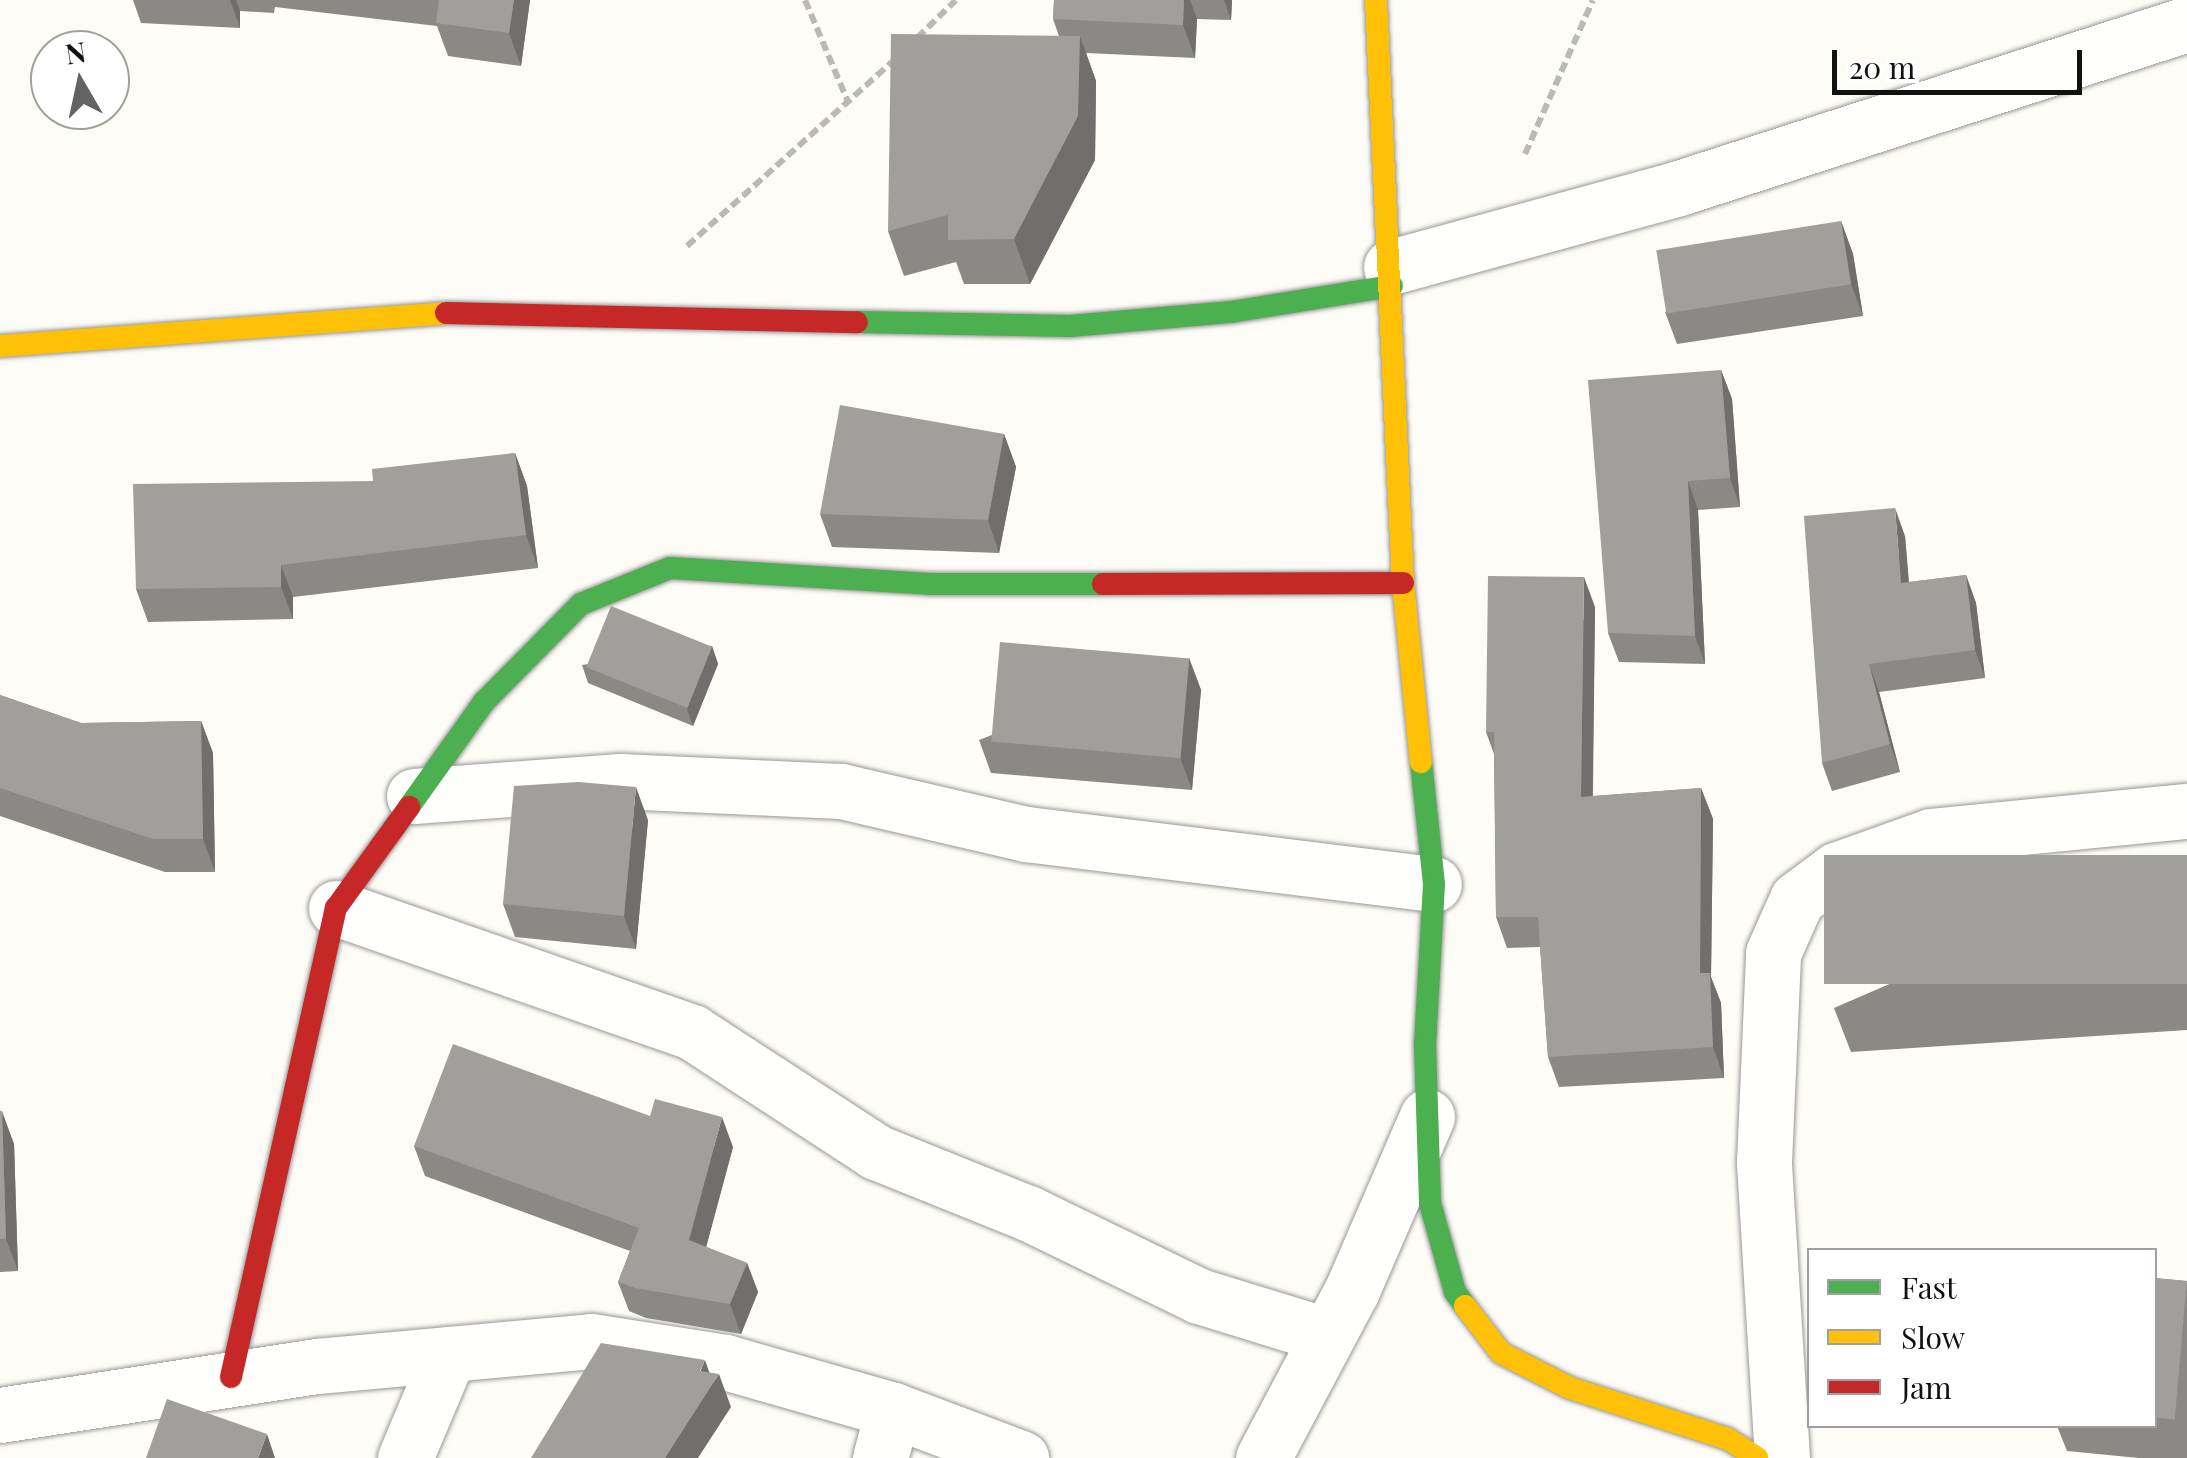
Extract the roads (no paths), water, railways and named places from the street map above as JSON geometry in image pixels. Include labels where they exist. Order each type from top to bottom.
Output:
[{"type":"street","points":[[1376,0],[1392,277],[1403,583],[1434,884],[1427,1116],[1430,1203],[1455,1292],[1501,1353],[1570,1388],[1728,1439],[1758,1458]]},
{"type":"street","points":[[0,346],[423,313],[605,313],[1070,326],[1231,312],[1392,277],[2187,24]]},
{"type":"street","points":[[231,1377],[336,908],[484,702],[581,604],[670,568],[930,584],[1403,583]]},
{"type":"street","points":[[414,796],[620,781],[841,791],[1026,834],[1434,884]]},
{"type":"street","points":[[1782,1458],[1764,1162],[1773,953],[1797,899],[1836,870],[1931,836],[2187,810]]},
{"type":"street","points":[[336,908],[692,1032],[876,1152],[1028,1213],[1199,1296],[1326,1335]]},
{"type":"street","points":[[1263,1458],[1352,1290],[1427,1116]]},
{"type":"street","points":[[0,1415],[231,1377],[591,1341],[725,1362],[886,1434],[1021,1458]]},
{"type":"street","points":[[405,1458],[449,1354]]}]
